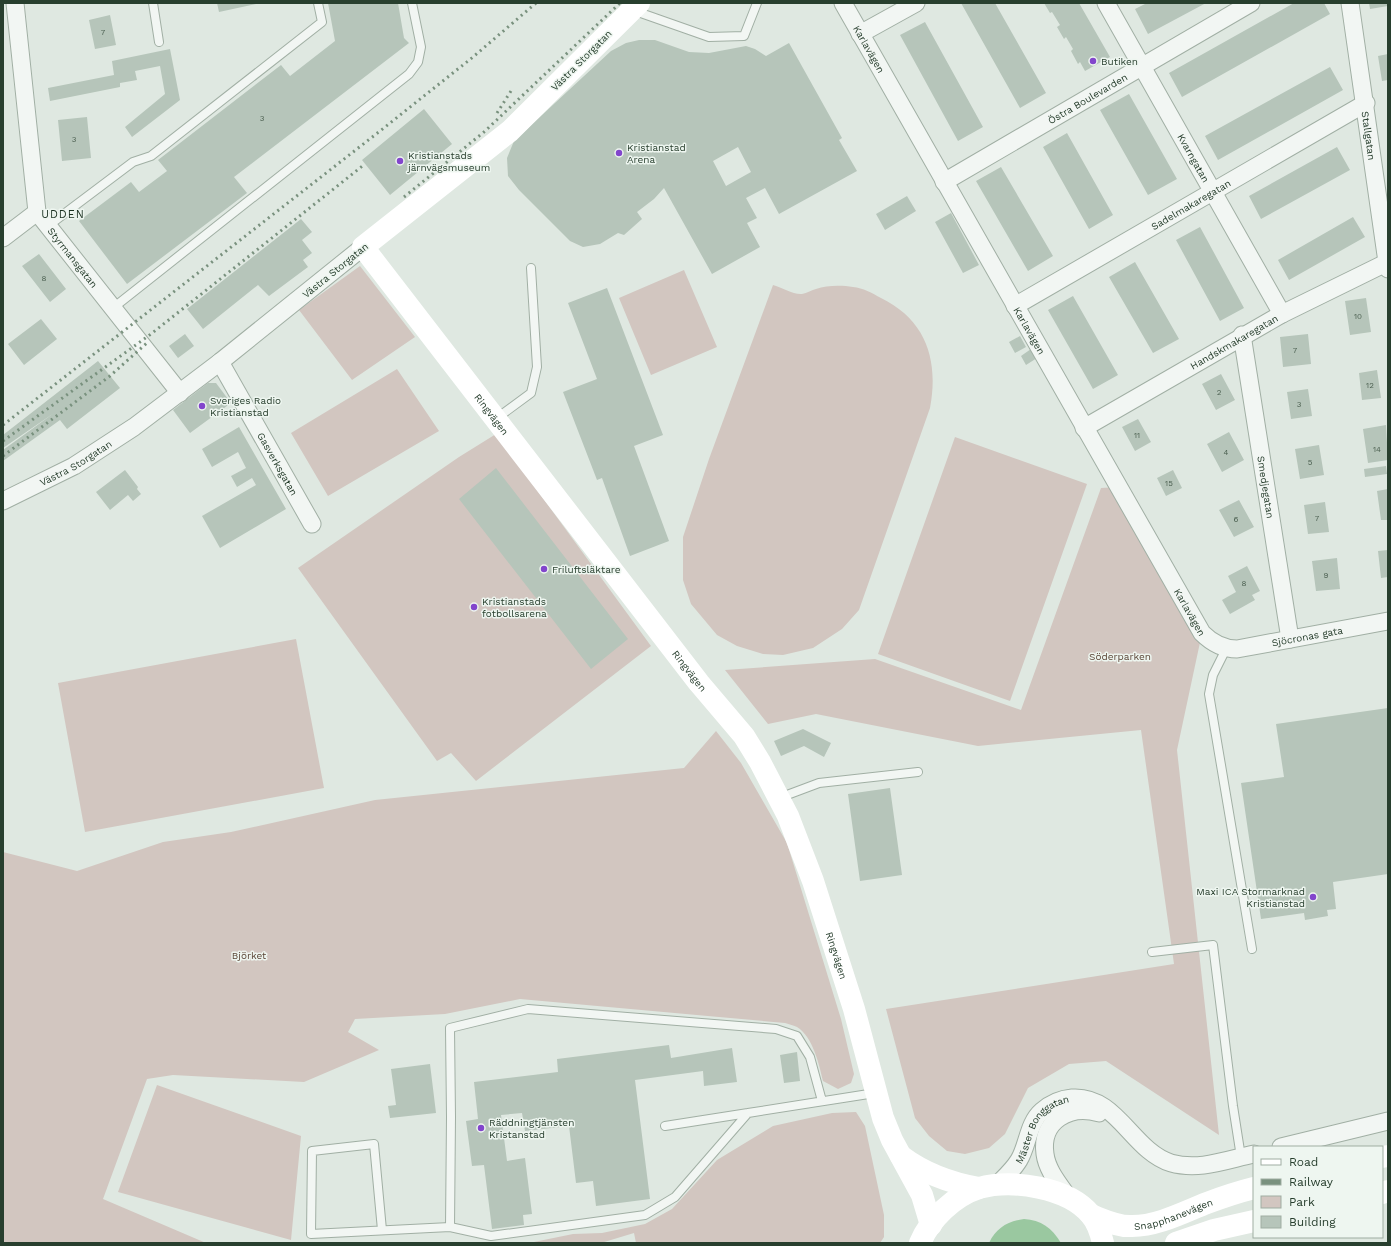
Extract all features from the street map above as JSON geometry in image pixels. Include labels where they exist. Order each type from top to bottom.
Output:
[{"type":"street","points":[[3,238],[37,212],[15,3]]},
{"type":"street","name":"Karlavägen","points":[[843,3],[1084,428],[1202,632],[1208,639],[1226,649]]},
{"type":"street","points":[[860,34],[916,3]]},
{"type":"street","name":"Kvarngatan","points":[[1106,3],[1282,314]]},
{"type":"street","name":"Östra Boulevarden","points":[[944,182],[1251,3]]},
{"type":"street","name":"Stallgatan","points":[[1350,3],[1366,103],[1388,264]]},
{"type":"street","name":"Västra Storgatan","points":[[3,501],[74,466],[134,427],[220,362],[510,131],[636,6]]},
{"type":"street","name":"Sadelmakaregatan","points":[[1015,306],[1366,103]]},
{"type":"street","name":"Styrmansgatan","points":[[37,212],[180,393]]},
{"type":"street","name":"Ringvägen","points":[[363,247],[694,676],[744,736],[779,798],[788,816],[814,881],[854,1009],[883,1118],[900,1156],[922,1195],[922,1238]]},
{"type":"street","name":"Handskmakaregatan","points":[[1084,428],[1242,335],[1282,314],[1388,264]]},
{"type":"street","name":"Smedjegatan","points":[[1242,335],[1290,639]]},
{"type":"street","name":"Gasverksgatan","points":[[220,362],[312,524]]},
{"type":"street","name":"Sjöcronas gata","points":[[1226,649],[1238,649],[1388,621]]},
{"type":"street","name":"Mäster Bonggatan","points":[[988,1187],[1019,1159],[1037,1116],[1048,1106],[1067,1099],[1090,1100],[1101,1104],[1146,1147],[1170,1163],[1184,1166],[1211,1165],[1248,1155]]},
{"type":"street","name":"Mäster Bonggatan","points":[[1068,1197],[1051,1172],[1045,1155],[1044,1139],[1048,1130],[1061,1117],[1080,1109],[1116,1118]]},
{"type":"street","points":[[1285,1146],[1388,1121]]},
{"type":"street","points":[[900,1156],[924,1172],[951,1183],[988,1187]]},
{"type":"street","points":[[922,1238],[948,1207],[966,1194],[988,1187],[1010,1184],[1032,1186],[1068,1197],[1091,1215],[1098,1228],[1103,1243]]},
{"type":"street","name":"Snapphanevägen","points":[[1091,1215],[1119,1225],[1131,1227],[1142,1226],[1154,1223],[1216,1199],[1253,1188]]},
{"type":"street","points":[[1176,1243],[1195,1236],[1253,1221]]},
{"type":"lane","points":[[153,3],[159,42]]},
{"type":"lane","points":[[48,226],[133,162],[151,156],[322,22],[318,3]]},
{"type":"lane","points":[[113,308],[409,74],[418,62],[421,47],[412,3]]},
{"type":"lane","points":[[636,6],[709,38],[744,36],[757,3]]},
{"type":"lane","points":[[496,419],[531,393],[537,367],[531,268]]},
{"type":"lane","points":[[1226,649],[1213,675],[1209,694],[1252,949]]},
{"type":"lane","points":[[779,798],[819,783],[918,772]]},
{"type":"lane","points":[[1152,952],[1213,945],[1233,1106],[1248,1155]]},
{"type":"lane","points":[[450,1227],[450,1028],[528,1009],[776,1029],[796,1036],[810,1057],[822,1101]]},
{"type":"lane","points":[[665,1126],[876,1093]]},
{"type":"lane","points":[[382,1230],[374,1144],[312,1152],[311,1234],[450,1227],[491,1236],[645,1215],[675,1197],[748,1113]]},
{"type":"green space","points":[[360,266],[415,337],[352,380],[299,310]]},
{"type":"green space","points":[[684,270],[717,347],[651,375],[619,298]]},
{"type":"green space","points":[[773,285],[799,294],[804,294],[814,289],[825,287],[849,286],[864,290],[881,298],[896,307],[909,318],[919,330],[926,343],[932,374],[930,408],[859,610],[842,629],[813,648],[783,655],[763,654],[737,646],[717,635],[691,604],[683,580],[683,537],[709,459]]},
{"type":"green space","points":[[397,369],[439,431],[328,496],[291,433]]},
{"type":"green space","name":"Kristianstads fotbollsarena","points":[[496,434],[651,646],[476,781],[451,753],[437,761],[298,568],[459,457]]},
{"type":"green space","points":[[955,437],[1087,484],[1010,701],[878,654]]},
{"type":"green space","name":"Söderparken","points":[[1118,487],[1202,633],[1177,750],[1219,1135],[1106,1061],[1069,1064],[1028,1088],[1005,1134],[989,1148],[965,1154],[947,1151],[929,1136],[915,1118],[886,1009],[1174,964],[1141,730],[978,746],[816,714],[768,724],[725,670],[875,659],[1021,710],[1101,488]]},
{"type":"green space","points":[[296,639],[324,788],[85,832],[58,683]]},
{"type":"green space","name":"Björket","points":[[716,731],[741,763],[787,843],[841,1019],[854,1074],[851,1083],[838,1089],[823,1081],[820,1067],[807,1037],[803,1031],[797,1027],[785,1023],[520,999],[445,1014],[355,1019],[348,1032],[379,1050],[304,1082],[173,1075],[147,1079],[103,1199],[206,1243],[3,1243],[3,852],[77,871],[163,842],[231,832],[375,800],[684,768]]},
{"type":"green space","points":[[157,1085],[301,1136],[291,1240],[118,1192]]},
{"type":"green space","points":[[856,1112],[865,1126],[884,1215],[884,1237],[880,1243],[636,1243],[634,1233],[601,1243],[529,1243],[573,1234],[602,1233],[645,1224],[672,1209],[717,1160],[773,1126],[832,1113]]},
{"type":"shaded area","points":[[1024,1219],[1036,1221],[1046,1226],[1054,1233],[1061,1243],[989,1243],[995,1233],[1003,1226],[1013,1221]]},
{"type":"building","points":[[217,3],[256,3],[256,4],[219,12]]},
{"type":"building","points":[[328,3],[398,3],[404,38],[409,43],[234,177],[247,193],[127,284],[79,221],[131,182],[139,192],[167,171],[158,160],[281,65],[290,76],[335,41]]},
{"type":"building","points":[[961,3],[995,3],[1046,93],[1020,108]]},
{"type":"building","points":[[1044,3],[1079,3],[1110,57],[1085,71],[1080,62],[1078,64],[1071,51],[1073,49],[1066,37],[1064,39],[1057,27],[1060,25]]},
{"type":"building","points":[[1147,3],[1206,3],[1148,34],[1135,9]]},
{"type":"building","points":[[1294,3],[1324,3],[1330,14],[1182,97],[1169,73]]},
{"type":"building","points":[[1369,3],[1388,3],[1388,6],[1370,9]]},
{"type":"building","points":[[110,15],[116,45],[95,49],[89,20]]},
{"type":"building","points":[[925,22],[983,127],[958,141],[900,35]]},
{"type":"building","name":"Kristianstad Arena","points":[[639,40],[655,40],[689,52],[709,53],[746,46],[755,49],[766,56],[789,43],[842,138],[839,140],[857,171],[779,214],[765,188],[746,198],[757,218],[747,223],[760,247],[712,274],[664,188],[654,199],[637,212],[642,219],[624,235],[618,233],[600,244],[583,247],[570,241],[519,190],[508,176],[507,158],[514,141],[611,51],[626,43]],"holes":[[[738,147],[751,172],[726,186],[713,161]]]},
{"type":"building","points":[[170,49],[180,100],[132,137],[125,127],[165,94],[160,66],[135,71],[137,80],[120,83],[120,87],[50,101],[48,88],[114,75],[112,61]]},
{"type":"building","points":[[1388,54],[1388,80],[1382,81],[1378,56]]},
{"type":"building","points":[[1330,67],[1343,90],[1218,160],[1205,136]]},
{"type":"building","points":[[1129,94],[1177,179],[1148,195],[1100,110]]},
{"type":"building","points":[[424,109],[452,144],[390,195],[362,160]]},
{"type":"building","points":[[87,117],[91,158],[62,161],[58,120]]},
{"type":"building","points":[[1067,133],[1113,215],[1089,229],[1043,147]]},
{"type":"building","points":[[1337,147],[1350,170],[1261,219],[1249,196]]},
{"type":"building","points":[[1001,167],[1053,256],[1028,271],[976,181]]},
{"type":"building","points":[[907,196],[916,211],[885,230],[876,214]]},
{"type":"building","points":[[951,213],[979,265],[963,273],[935,222]]},
{"type":"building","points":[[1353,217],[1365,237],[1289,280],[1278,260]]},
{"type":"building","points":[[301,219],[312,232],[302,240],[312,253],[303,260],[308,267],[269,296],[258,285],[203,329],[187,309]]},
{"type":"building","points":[[1200,227],[1244,308],[1220,321],[1176,240]]},
{"type":"building","points":[[39,254],[66,289],[50,302],[22,266]]},
{"type":"building","points":[[1135,262],[1179,339],[1153,353],[1109,277]]},
{"type":"building","points":[[607,288],[663,435],[634,446],[669,541],[630,556],[602,478],[597,480],[563,392],[597,379],[568,303]]},
{"type":"building","points":[[1073,296],[1118,375],[1093,389],[1048,310]]},
{"type":"building","points":[[1366,298],[1371,332],[1350,335],[1345,301]]},
{"type":"building","points":[[41,319],[57,339],[24,365],[8,344]]},
{"type":"building","points":[[185,334],[194,346],[178,358],[169,346]]},
{"type":"building","points":[[1308,334],[1311,364],[1283,367],[1280,337]]},
{"type":"building","points":[[1020,336],[1026,347],[1015,353],[1009,342]]},
{"type":"building","points":[[1031,349],[1037,358],[1026,365],[1021,356]]},
{"type":"building","points":[[98,361],[120,388],[67,429],[60,420],[3,461],[3,450],[54,413],[3,448],[3,435]]},
{"type":"building","points":[[1377,370],[1381,398],[1362,400],[1359,373]]},
{"type":"building","points":[[1221,374],[1235,400],[1216,410],[1202,384]]},
{"type":"building","name":"Sveriges Radio Kristianstad","points":[[208,383],[216,383],[231,403],[190,433],[173,410]]},
{"type":"building","points":[[1308,389],[1312,416],[1291,419],[1287,392]]},
{"type":"building","points":[[1138,419],[1151,442],[1135,451],[1122,427]]},
{"type":"building","points":[[1386,425],[1388,460],[1368,463],[1363,429]]},
{"type":"building","points":[[239,427],[286,509],[220,548],[202,516],[256,485],[252,478],[237,487],[231,476],[246,468],[238,452],[212,467],[202,449]]},
{"type":"building","points":[[1229,432],[1244,460],[1222,472],[1207,444]]},
{"type":"building","points":[[1319,445],[1324,475],[1300,479],[1295,449]]},
{"type":"building","points":[[1386,466],[1387,474],[1365,477],[1364,469]]},
{"type":"building","name":"Friluftsläktare","points":[[496,468],[628,639],[591,669],[459,499]]},
{"type":"building","points":[[125,470],[138,487],[137,489],[141,494],[133,501],[128,495],[110,510],[96,492]]},
{"type":"building","points":[[1173,470],[1182,488],[1166,496],[1157,478]]},
{"type":"building","points":[[1388,489],[1388,520],[1381,520],[1377,491]]},
{"type":"building","points":[[1239,500],[1254,527],[1234,537],[1219,510]]},
{"type":"building","points":[[1325,502],[1329,532],[1308,534],[1304,505]]},
{"type":"building","points":[[1388,550],[1388,577],[1381,578],[1378,551]]},
{"type":"building","points":[[1337,558],[1340,589],[1316,591],[1312,561]]},
{"type":"building","points":[[1247,566],[1260,591],[1252,595],[1255,600],[1230,614],[1222,600],[1236,592],[1228,576]]},
{"type":"building","points":[[1388,708],[1388,874],[1333,882],[1336,909],[1327,910],[1328,916],[1305,920],[1304,913],[1261,919],[1241,783],[1284,777],[1276,724]]},
{"type":"building","points":[[803,729],[831,743],[824,757],[804,746],[781,756],[774,741]]},
{"type":"building","points":[[890,788],[902,875],[860,881],[848,794]]},
{"type":"building","points":[[669,1045],[671,1058],[732,1048],[737,1082],[704,1086],[703,1071],[635,1080],[650,1199],[596,1206],[593,1181],[576,1183],[569,1126],[525,1131],[522,1113],[501,1115],[507,1161],[525,1158],[532,1214],[523,1215],[524,1225],[492,1229],[484,1165],[472,1166],[466,1121],[478,1119],[474,1082],[558,1072],[557,1059]]},
{"type":"building","points":[[797,1052],[800,1081],[784,1083],[780,1055]]},
{"type":"building","points":[[430,1064],[436,1113],[390,1118],[388,1106],[396,1105],[391,1069]]},
{"type":"railway","points":[[3,425],[380,131],[473,57],[536,3]]},
{"type":"railway","points":[[404,197],[484,132],[620,3]]},
{"type":"railway","points":[[497,113],[511,91]]},
{"type":"railway","points":[[3,441],[151,334],[365,164]]},
{"type":"railway","points":[[3,456],[110,376],[148,342]]},
{"type":"place","name":"Butiken","points":[[1093,61]]},
{"type":"place","name":"Kristianstad Arena","points":[[619,153]]},
{"type":"place","name":"Kristianstads järnvägsmuseum","points":[[400,161]]},
{"type":"place","name":"Sveriges Radio Kristianstad","points":[[202,406]]},
{"type":"place","name":"Friluftsläktare","points":[[544,569]]},
{"type":"place","name":"Kristianstads fotbollsarena","points":[[474,607]]},
{"type":"place","name":"Maxi ICA Stormarknad Kristianstad","points":[[1313,897]]},
{"type":"place","name":"Räddningtjänsten Kristanstad","points":[[481,1128]]},
{"type":"district","name":"UDDEN","points":[[63,214]]}]
